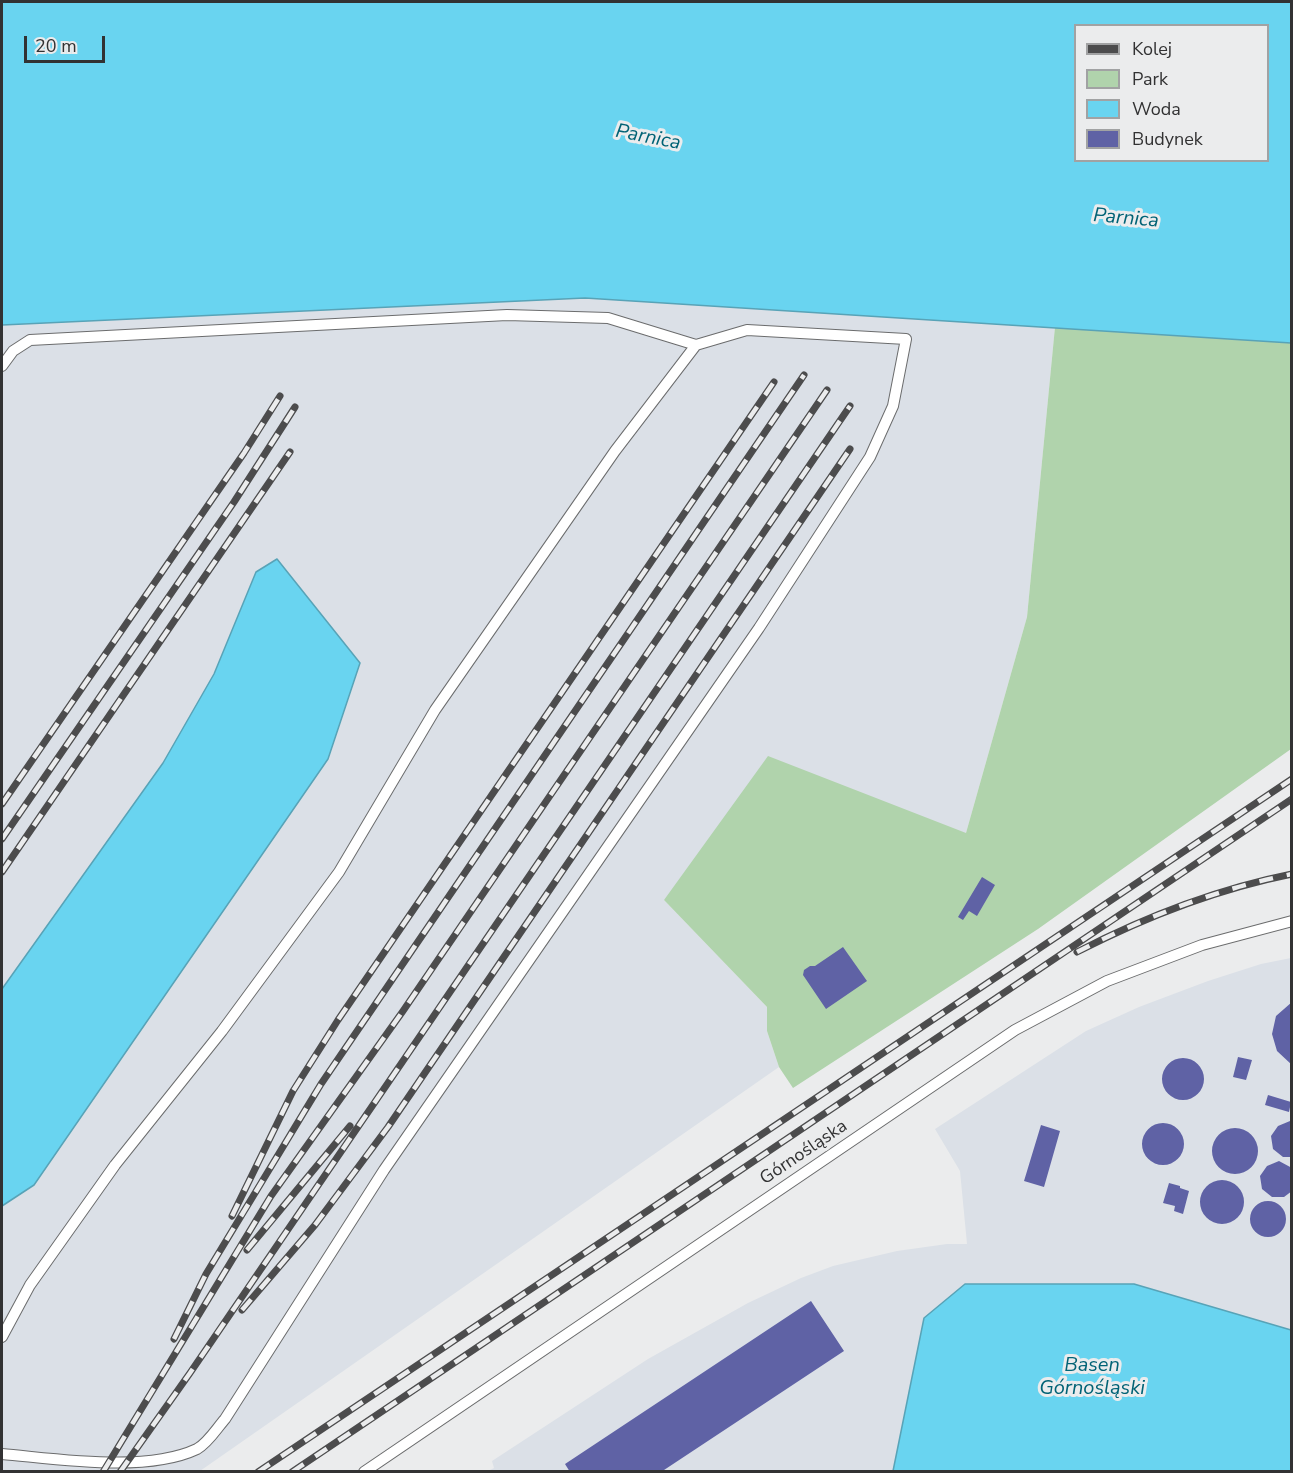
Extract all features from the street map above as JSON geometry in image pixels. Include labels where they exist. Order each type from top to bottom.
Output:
[{"type":"lane","points":[[2,366],[14,351],[30,340],[507,315],[608,318],[696,345],[747,330],[906,339],[893,406],[870,457],[759,628],[384,1170],[225,1419],[199,1449],[160,1463],[125,1465],[2,1454]]},
{"type":"lane","points":[[2,1336],[30,1286],[115,1165],[222,1031],[339,872],[435,710],[615,451],[696,345]]},
{"type":"lane","name":"Górnośląska","points":[[364,1472],[1015,1030],[1107,981],[1202,945],[1292,921]]},
{"type":"shaded area","points":[[585,298],[1055,327],[1027,617],[966,833],[664,900],[767,1007],[767,1031],[779,1067],[200,1471],[2,1471],[2,325]]},
{"type":"shaded area","points":[[1291,958],[1291,1330],[1134,1284],[924,1318],[893,1471],[486,1472],[494,1468],[492,1461],[648,1359],[748,1303],[833,1266],[897,1251],[947,1244],[967,1244],[960,1171],[935,1129],[1086,1031],[1139,1007],[1208,981],[1261,964]]},
{"type":"green space","points":[[1055,327],[1291,343],[1291,749],[1038,929],[793,1088],[779,1067],[767,1031],[767,1007],[664,900],[768,756],[966,833],[1027,617]]},
{"type":"water","name":"Parnica","points":[[2,2],[1291,2],[1291,343],[585,298],[2,325]]},
{"type":"water","points":[[277,559],[360,663],[328,759],[34,1185],[2,1206],[2,989],[163,763],[214,674],[256,572]]},
{"type":"water","name":"Basen Górnośląski","points":[[965,1284],[1134,1284],[1291,1330],[1291,1471],[893,1471],[924,1318]]},
{"type":"building","points":[[982,877],[995,885],[977,916],[969,911],[963,920],[958,917]]},
{"type":"building","points":[[843,947],[867,981],[826,1009],[803,975],[804,970],[815,966]]},
{"type":"building","points":[[1292,1002],[1292,1065],[1277,1051],[1272,1034],[1276,1016]]},
{"type":"building","points":[[1238,1057],[1252,1060],[1246,1080],[1233,1077]]},
{"type":"building","points":[[1183,1058],[1198,1064],[1204,1079],[1198,1094],[1183,1100],[1168,1094],[1162,1079],[1168,1064]]},
{"type":"building","points":[[1268,1095],[1291,1102],[1289,1112],[1265,1105]]},
{"type":"building","points":[[1292,1122],[1292,1157],[1283,1157],[1273,1149],[1271,1136],[1278,1126]]},
{"type":"building","points":[[1163,1123],[1178,1129],[1184,1144],[1178,1159],[1163,1165],[1148,1159],[1142,1144],[1148,1129]]},
{"type":"building","points":[[1041,1125],[1060,1131],[1044,1187],[1024,1181]]},
{"type":"building","points":[[1235,1128],[1251,1135],[1258,1151],[1251,1167],[1235,1174],[1219,1167],[1212,1151],[1219,1135]]},
{"type":"building","points":[[1279,1161],[1292,1168],[1292,1191],[1284,1197],[1272,1197],[1262,1189],[1260,1176],[1267,1166]]},
{"type":"building","points":[[1222,1180],[1231,1181],[1238,1186],[1243,1193],[1243,1211],[1238,1218],[1231,1223],[1222,1224],[1213,1223],[1206,1218],[1201,1211],[1200,1202],[1201,1193],[1206,1186],[1213,1181]]},
{"type":"building","points":[[1169,1183],[1189,1191],[1183,1214],[1174,1211],[1175,1206],[1163,1203]]},
{"type":"building","points":[[1268,1201],[1281,1206],[1286,1219],[1281,1232],[1268,1237],[1255,1232],[1250,1219],[1255,1206]]},
{"type":"building","points":[[811,1301],[844,1351],[661,1472],[570,1472],[565,1464]]},
{"type":"railway","points":[[174,1339],[206,1274],[321,1084],[804,375]]},
{"type":"railway","points":[[232,1216],[293,1091],[338,1020],[774,382]]},
{"type":"railway","points":[[103,1472],[271,1196],[403,1011],[827,390]]},
{"type":"railway","points":[[2,804],[244,453],[280,396]]},
{"type":"railway","points":[[120,1472],[190,1373],[850,406]]},
{"type":"railway","points":[[2,839],[234,502],[295,407]]},
{"type":"railway","points":[[242,1310],[315,1225],[388,1127],[850,449]]},
{"type":"railway","points":[[2,872],[290,452]]},
{"type":"railway","points":[[258,1472],[1292,779]]},
{"type":"railway","points":[[292,1472],[1292,799]]},
{"type":"railway","points":[[1077,952],[1129,927],[1209,896],[1292,874]]},
{"type":"railway","points":[[247,1250],[350,1126]]}]
